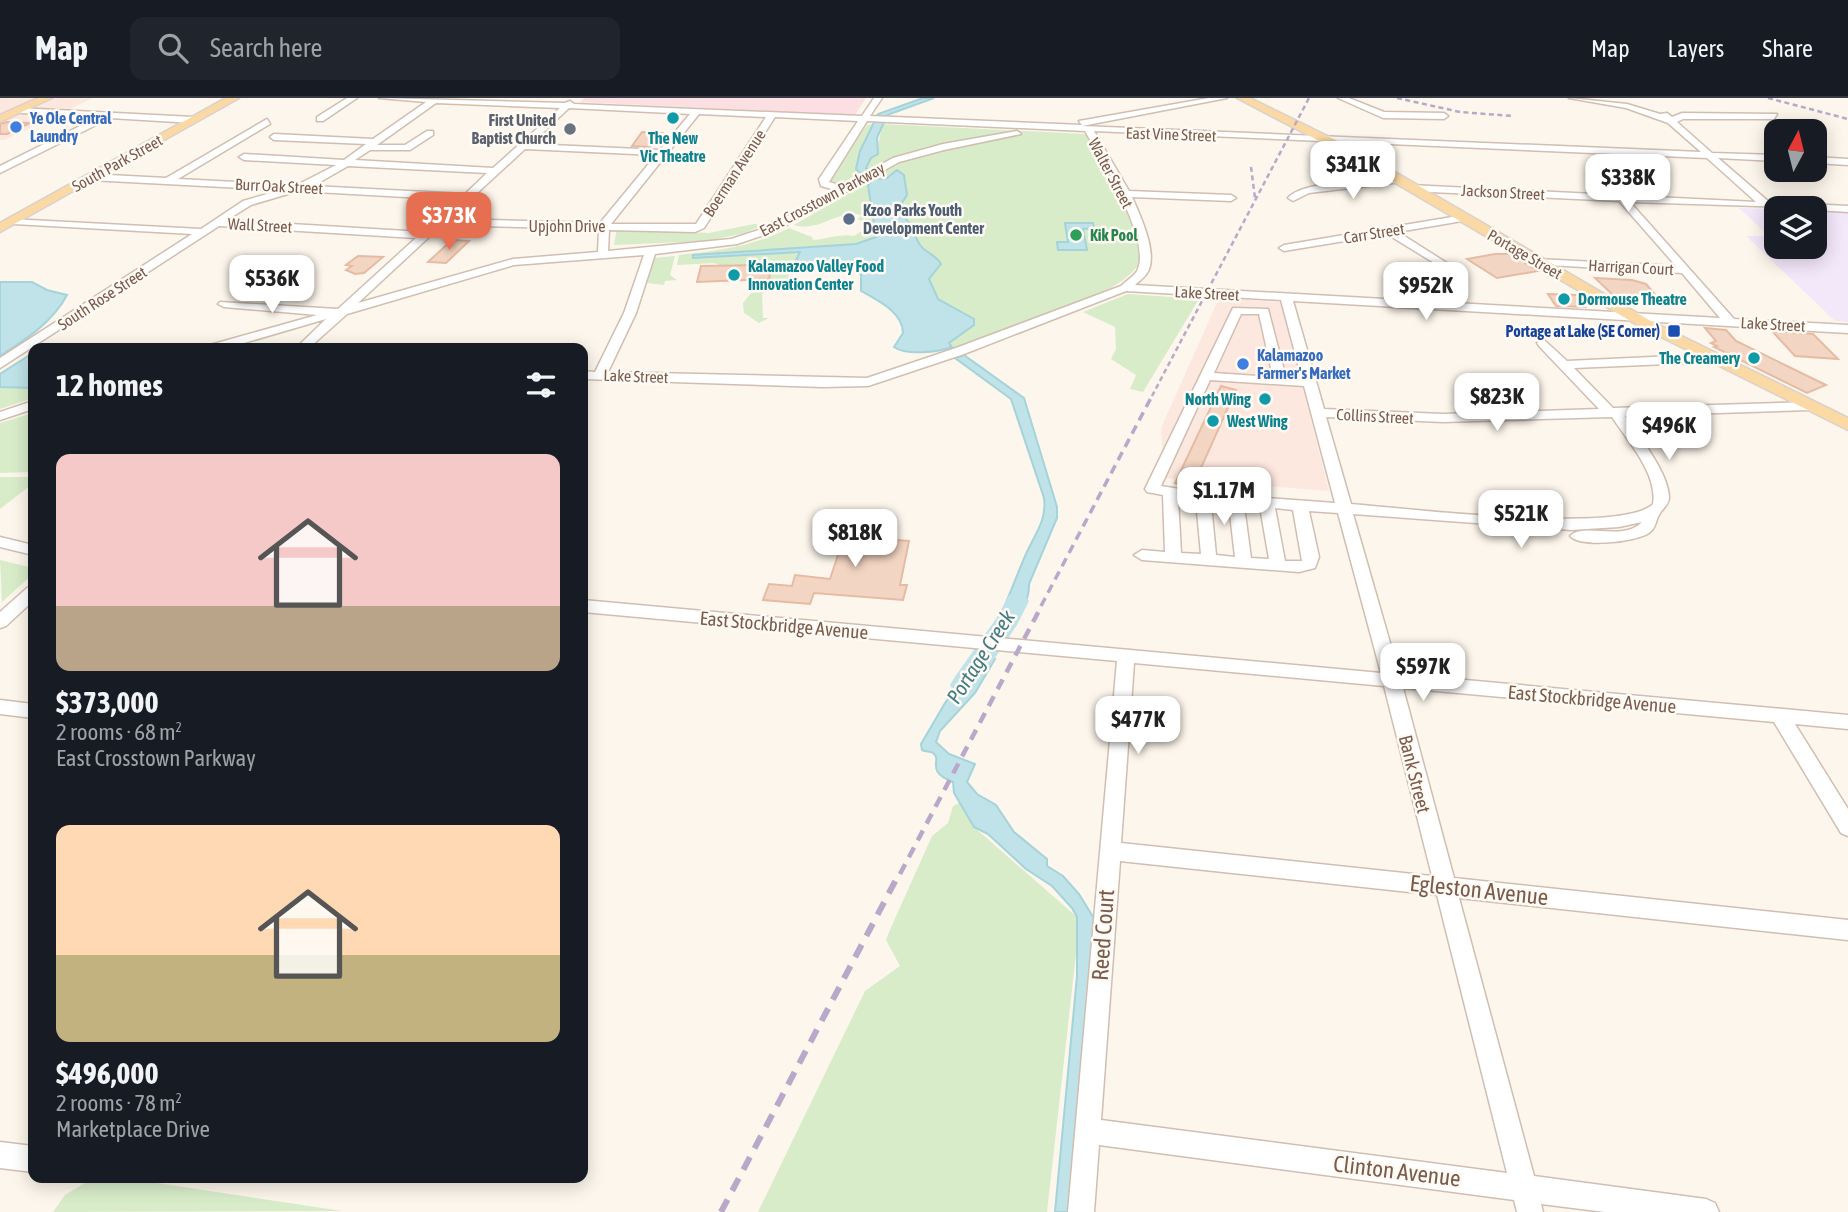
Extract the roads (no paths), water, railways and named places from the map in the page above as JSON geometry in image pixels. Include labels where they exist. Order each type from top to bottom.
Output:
[{"type":"main road","points":[[0,119],[47,98]]},
{"type":"main road","name":"South Park Street","points":[[0,228],[234,98]]},
{"type":"main road","name":"Portage Street","points":[[1242,98],[1324,137],[1631,316],[1848,425]]},
{"type":"street","points":[[320,119],[353,98]]},
{"type":"street","name":"East Vine Street","points":[[383,98],[1050,129],[1324,137],[1764,157]]},
{"type":"street","points":[[307,343],[575,98]]},
{"type":"street","points":[[843,189],[823,182],[878,98]]},
{"type":"street","points":[[985,98],[996,98]]},
{"type":"street","name":"East Crosstown Parkway","points":[[232,343],[513,262],[715,246],[748,238],[772,229],[896,160],[933,149],[1223,98]]},
{"type":"street","points":[[1342,98],[1383,116],[1444,116]]},
{"type":"street","points":[[1573,98],[1627,106],[1671,121],[1682,116],[1774,117]]},
{"type":"street","points":[[218,223],[254,200],[318,180],[435,99]]},
{"type":"street","points":[[1651,102],[1764,203]]},
{"type":"street","points":[[21,110],[193,120]]},
{"type":"street","points":[[603,255],[604,225],[696,112]]},
{"type":"street","points":[[0,170],[110,115]]},
{"type":"street","name":"Boerman Avenue","points":[[695,229],[700,226],[772,116]]},
{"type":"street","points":[[169,181],[267,122]]},
{"type":"street","name":"Walter Street","points":[[1089,130],[1124,194],[1137,224],[1146,259],[1140,275],[1125,288]]},
{"type":"street","points":[[274,137],[407,148],[430,134]]},
{"type":"street","points":[[522,146],[663,153]]},
{"type":"street","points":[[244,157],[495,171]]},
{"type":"street","points":[[1827,161],[1848,162]]},
{"type":"street","name":"Burr Oak Street","points":[[90,177],[467,197]]},
{"type":"street","name":"Jackson Street","points":[[1293,198],[1296,194],[1308,190],[1404,184],[1764,205]]},
{"type":"street","points":[[1124,194],[1231,198]]},
{"type":"street","points":[[1622,198],[1730,322]]},
{"type":"street","name":"Jackson Street","points":[[1827,208],[1848,209]]},
{"type":"street","name":"Carr Street","points":[[1284,248],[1464,218]]},
{"type":"street","name":"Wall Street","points":[[14,221],[205,232],[218,223],[424,235]]},
{"type":"street","name":"Upjohn Drive","points":[[438,222],[695,229]]},
{"type":"street","points":[[1390,231],[1457,274]]},
{"type":"street","name":"South Rose Street","points":[[33,343],[205,232]]},
{"type":"street","points":[[600,375],[628,318],[651,251]]},
{"type":"street","name":"Harrigan Court","points":[[1537,262],[1683,270]]},
{"type":"street","name":"Lake Street","points":[[588,374],[850,383],[888,376],[1125,288],[1848,329]]},
{"type":"street","name":"Bank Street","points":[[1286,298],[1392,681],[1527,1200]]},
{"type":"street","points":[[224,304],[340,313]]},
{"type":"street","points":[[1281,382],[1264,311],[1237,310],[1152,489],[1203,498],[1300,505],[1345,514],[1614,537],[1634,533],[1649,526],[1653,520],[1651,513],[1660,505],[1660,485],[1613,413],[1543,343]]},
{"type":"street","name":"South Rose Street","points":[[0,364],[28,346]]},
{"type":"street","points":[[1564,365],[1715,358]]},
{"type":"street","points":[[1205,376],[1310,383]]},
{"type":"street","name":"Collins Street","points":[[1319,413],[1420,418],[1810,406]]},
{"type":"street","points":[[0,416],[28,407]]},
{"type":"street","points":[[1170,494],[1173,557]]},
{"type":"street","points":[[1203,498],[1209,560]]},
{"type":"street","points":[[1236,501],[1244,563]]},
{"type":"street","points":[[1267,503],[1278,565]]},
{"type":"street","points":[[1142,555],[1299,567],[1308,564],[1311,557],[1300,505]]},
{"type":"street","points":[[0,542],[28,549]]},
{"type":"street","points":[[0,622],[28,597]]},
{"type":"street","name":"East Stockbridge Avenue","points":[[588,606],[1848,722]]},
{"type":"street","name":"Reed Court","points":[[1081,1212],[1126,657]]},
{"type":"street","points":[[0,707],[28,710]]},
{"type":"street","points":[[1780,716],[1848,827]]},
{"type":"street","name":"Egleston Avenue","points":[[1109,851],[1848,930]]},
{"type":"street","name":"Clinton Avenue","points":[[1088,1131],[1527,1200],[1706,1212]]},
{"type":"street","points":[[0,1155],[28,1158]]},
{"type":"water","points":[[923,98],[934,98],[887,115],[877,138],[878,154],[871,158],[866,168],[879,179],[887,178],[897,170],[904,175],[907,195],[902,203],[903,216],[910,223],[920,245],[941,264],[929,279],[938,299],[974,319],[974,325],[949,343],[952,347],[931,352],[915,352],[894,347],[903,333],[899,319],[888,308],[861,291],[861,275],[847,266],[799,263],[796,260],[800,252],[693,258],[693,255],[856,244],[876,237],[868,185],[871,182],[856,169],[860,151],[878,114]]},
{"type":"water","name":"Kik Pool","points":[[1065,223],[1093,223],[1094,228],[1083,229],[1087,250],[1058,250],[1057,242],[1068,242]]},
{"type":"water","points":[[0,282],[32,282],[47,290],[67,295],[46,322],[0,356]]},
{"type":"water","points":[[964,355],[1024,398],[1057,507],[1057,518],[1029,584],[1025,603],[1005,631],[994,630],[1040,527],[1044,498],[1011,399],[955,358]]},
{"type":"water","points":[[28,356],[28,388],[0,387],[0,374]]},
{"type":"water","points":[[977,657],[995,659],[975,693],[940,731],[936,742],[949,754],[975,764],[967,782],[977,794],[996,805],[1014,832],[1047,859],[1047,866],[1063,876],[1079,894],[1095,920],[1071,1212],[1055,1212],[1077,976],[1077,917],[1052,886],[1026,869],[988,834],[974,827],[954,793],[953,782],[939,774],[936,756],[932,752],[922,750],[921,744],[945,703]]},
{"type":"waterway","name":"Portage Creek","points":[[963,685],[1009,619],[1017,601]]},
{"type":"railway","points":[[1152,396],[1309,98]]},
{"type":"railway","points":[[1397,98],[1460,112],[1514,116]]},
{"type":"railway","points":[[1768,98],[1848,119]]},
{"type":"railway","points":[[1251,167],[1255,198]]},
{"type":"railway","points":[[1041,606],[1153,394]]},
{"type":"railway","points":[[900,874],[1042,605]]},
{"type":"railway","points":[[721,1212],[900,872]]},
{"type":"place","name":"The New Vic Theatre","points":[[673,118]]},
{"type":"place","name":"Ye Ole Central Laundry","points":[[16,127]]},
{"type":"place","name":"First United Baptist Church","points":[[570,129]]},
{"type":"place","name":"Kzoo Parks Youth Development Center","points":[[849,219]]},
{"type":"place","name":"Kik Pool","points":[[1076,235]]},
{"type":"place","name":"Kalamazoo Valley Food Innovation Center","points":[[734,275]]},
{"type":"place","name":"Dormouse Theatre","points":[[1564,299]]},
{"type":"place","name":"Portage at Lake (SE Corner)","points":[[1674,331]]},
{"type":"place","name":"The Creamery","points":[[1754,358]]},
{"type":"place","name":"Kalamazoo Farmer's Market","points":[[1243,364]]},
{"type":"place","name":"North Wing","points":[[1265,399]]},
{"type":"place","name":"West Wing","points":[[1213,421]]}]
